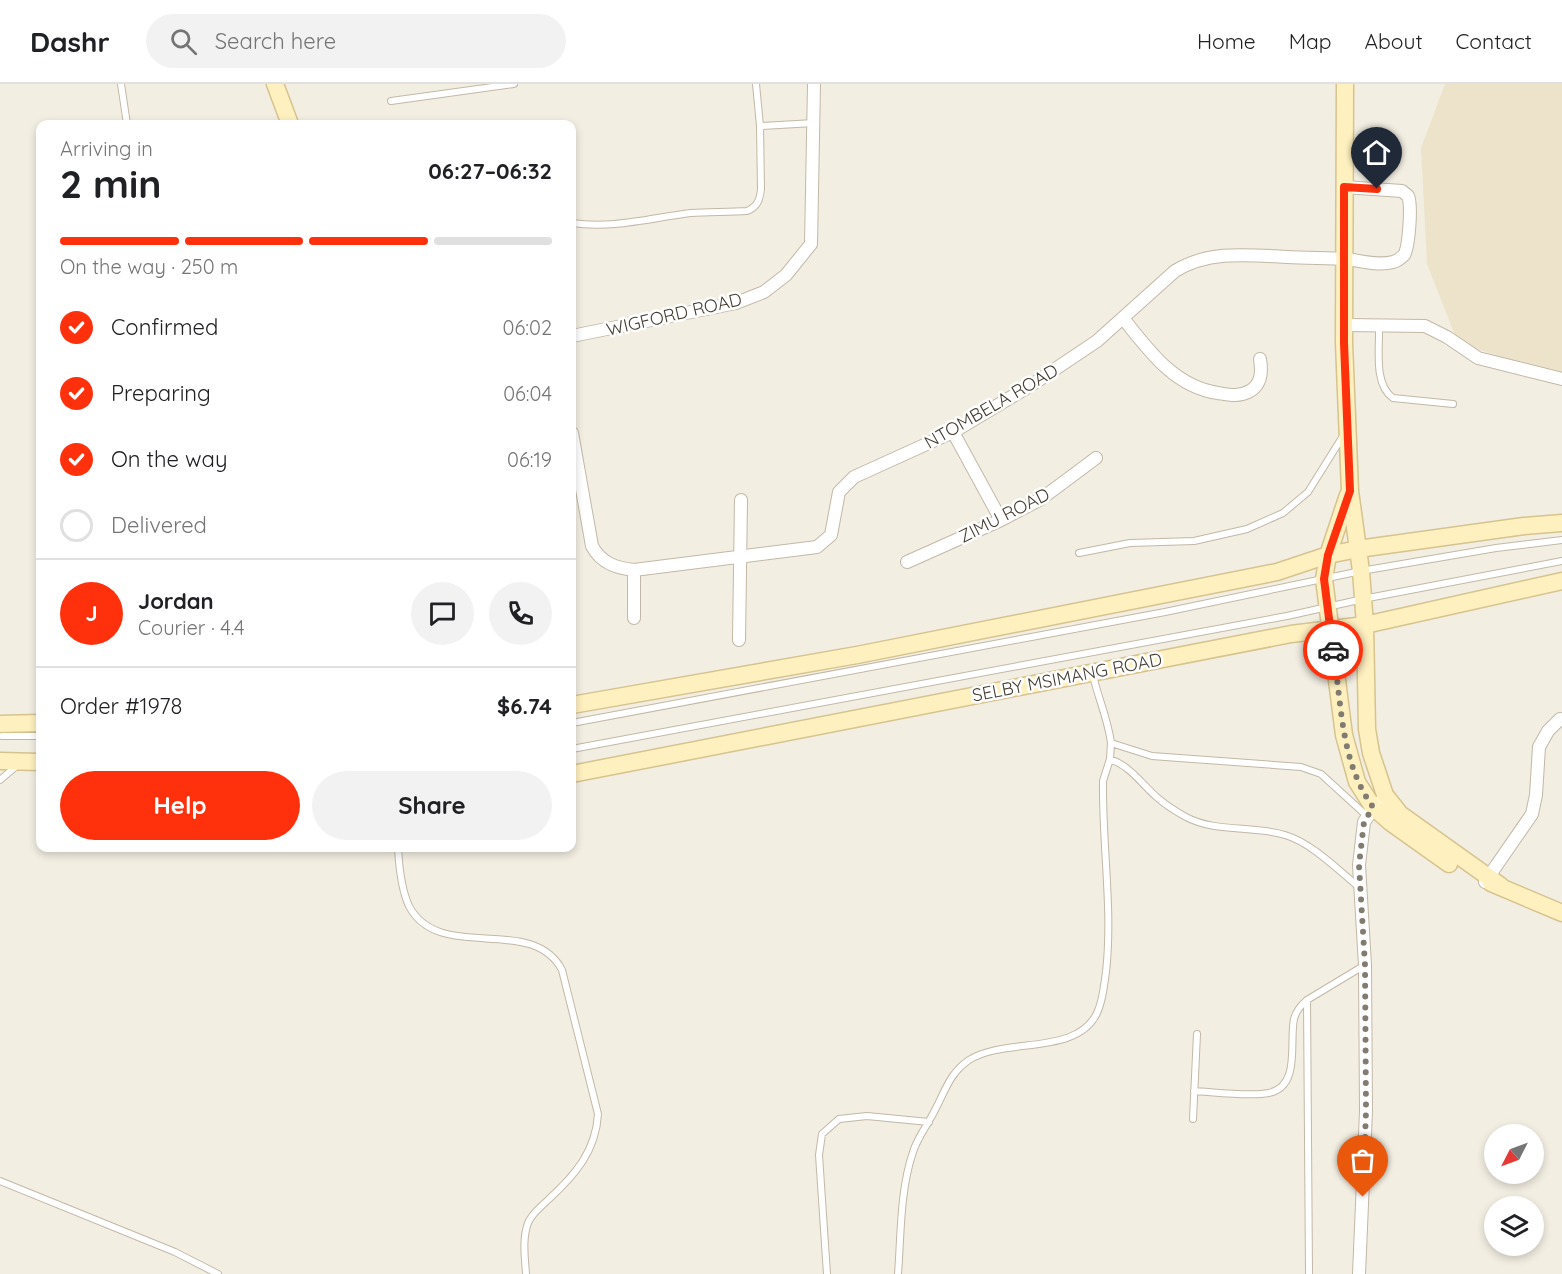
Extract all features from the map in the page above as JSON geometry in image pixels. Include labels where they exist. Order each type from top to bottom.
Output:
[{"type":"main road","points":[[1345,84],[1346,325],[1344,343],[1350,491],[1361,571],[1365,624],[1367,729],[1375,806]]},
{"type":"main road","points":[[275,85],[288,120]]},
{"type":"main road","points":[[1350,491],[1328,555],[1324,579],[1344,735],[1357,782],[1375,806],[1427,849],[1454,867],[1492,881],[1562,913]]},
{"type":"main road","points":[[576,704],[857,655],[1266,574],[1328,555],[1358,549],[1524,526],[1562,523]]},
{"type":"main road","name":"SELBY MSIMANG ROAD","points":[[576,773],[1291,634],[1365,624],[1562,581]]},
{"type":"main road","points":[[1,730],[36,724]]},
{"type":"main road","points":[[0,762],[36,762]]},
{"type":"street","name":"WIGFORD ROAD","points":[[576,335],[736,303],[764,292],[786,275],[811,244],[814,84]]},
{"type":"street","name":"NTOMBELA ROAD","points":[[576,456],[592,546],[596,554],[612,565],[634,570],[817,547],[831,535],[839,492],[846,483],[854,477],[953,432],[1066,363],[1097,341],[1175,271],[1188,263],[1233,255],[1391,263],[1405,254],[1410,200],[1402,191],[1344,187]]},
{"type":"street","points":[[1123,318],[1153,356],[1183,381],[1200,390],[1236,396],[1254,389],[1262,372],[1260,359]]},
{"type":"street","points":[[1346,325],[1425,326],[1478,358],[1562,379]]},
{"type":"street","points":[[953,432],[1001,520]]},
{"type":"street","name":"ZIMU ROAD","points":[[907,562],[1001,520],[1061,486],[1095,458]]},
{"type":"street","points":[[739,640],[741,500]]},
{"type":"street","points":[[634,570],[634,618]]},
{"type":"street","points":[[1492,881],[1532,814],[1539,747],[1548,731],[1560,719]]},
{"type":"street","points":[[1359,1274],[1366,1111],[1365,965],[1359,855],[1375,806]]},
{"type":"lane","points":[[121,84],[126,120]]},
{"type":"lane","points":[[391,102],[514,84]]},
{"type":"lane","points":[[576,223],[612,225],[692,213],[747,211],[753,208],[760,198],[761,189],[760,126],[756,84]]},
{"type":"lane","points":[[760,126],[814,123]]},
{"type":"lane","points":[[1379,325],[1381,380],[1388,394],[1393,398],[1453,404]]},
{"type":"lane","points":[[1079,553],[1130,543],[1194,541],[1247,529],[1283,513],[1308,492],[1349,425]]},
{"type":"lane","points":[[576,722],[1165,612],[1361,571],[1496,548],[1562,540]]},
{"type":"lane","points":[[576,748],[1287,616],[1327,606],[1562,561]]},
{"type":"lane","points":[[898,1274],[910,1160],[945,1085],[971,1059],[1008,1047],[1059,1041],[1082,1030],[1097,1013],[1108,956],[1109,923],[1102,811],[1103,782],[1110,759],[1111,743],[1108,723],[1093,672]]},
{"type":"lane","points":[[1,730],[36,735]]},
{"type":"lane","points":[[1111,743],[1152,756],[1300,767],[1327,778],[1375,806]]},
{"type":"lane","points":[[1110,759],[1125,765],[1159,800],[1185,817],[1227,828],[1262,830],[1286,835],[1304,845],[1360,888]]},
{"type":"lane","points":[[0,780],[22,762]]},
{"type":"lane","points":[[399,852],[404,893],[414,914],[424,924],[446,934],[534,944],[549,952],[562,970],[598,1114],[597,1131],[583,1162],[569,1180],[532,1215],[527,1226],[524,1250],[526,1274]]},
{"type":"lane","points":[[1194,1091],[1264,1094],[1276,1090],[1291,1071],[1294,1017],[1300,1007],[1307,1000],[1365,965]]},
{"type":"lane","points":[[1307,1000],[1309,1274]]},
{"type":"lane","points":[[1193,1119],[1197,1034]]},
{"type":"lane","points":[[827,1274],[819,1155],[822,1134],[839,1119],[867,1116],[929,1122]]},
{"type":"lane","points":[[0,1181],[175,1252],[218,1274]]},
{"type":"shaded area","points":[[1445,84],[1562,84],[1562,376],[1458,343],[1427,264],[1421,148]]},
{"type":"way so far","points":[[1333,650],[1344,735],[1357,782],[1373,807],[1364,822],[1359,865],[1365,965],[1366,1111],[1363,1197]]},
{"type":"route","points":[[1333,650],[1324,579],[1328,555],[1350,491],[1344,343],[1346,325],[1344,187],[1377,189]]}]
